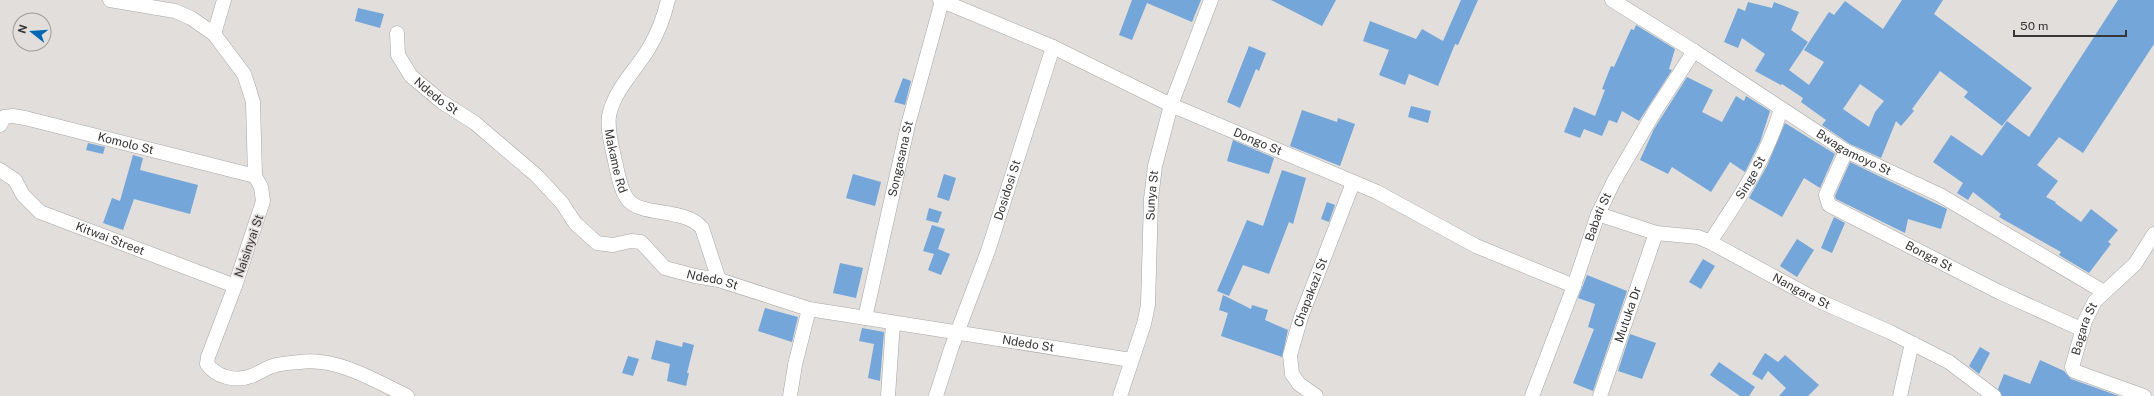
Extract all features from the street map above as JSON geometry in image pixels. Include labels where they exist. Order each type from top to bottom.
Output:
[{"type":"street","name":"Naisinyai St","points":[[110,0],[175,11],[191,18],[214,34],[244,74],[253,102],[255,176],[261,187],[263,201],[235,286],[208,357],[207,364],[212,371],[235,378],[250,377],[271,366],[303,361],[324,363],[367,376],[407,396]]},
{"type":"street","points":[[214,34],[224,0]]},
{"type":"street","name":"Makame Rd","points":[[668,0],[661,24],[649,48],[620,89],[613,104],[609,116],[613,152],[624,193],[630,202],[639,207],[675,214],[697,222],[702,228],[719,280]]},
{"type":"street","name":"Dongo St","points":[[941,0],[1053,47],[1171,105],[1386,196],[1476,246],[1574,286]]},
{"type":"street","name":"Songasana St","points":[[865,318],[908,125],[941,0]]},
{"type":"street","name":"Sunya St","points":[[1120,396],[1144,324],[1148,305],[1151,198],[1155,166],[1171,105],[1211,0]]},
{"type":"street","name":"Bwagamoyo St","points":[[1612,0],[1694,51],[1846,151],[1940,196],[2104,292]]},
{"type":"street","name":"Ndedo St","points":[[397,33],[398,55],[411,76],[442,102],[475,123],[537,176],[562,203],[575,223],[591,240],[601,245],[631,241],[641,242],[665,268],[719,280],[809,309],[1131,360]]},
{"type":"street","name":"Dosidosi St","points":[[936,396],[957,332],[988,251],[1053,47]]},
{"type":"street","name":"Babati St","points":[[1532,396],[1574,286],[1598,214],[1628,156],[1694,51]]},
{"type":"street","name":"Singe St","points":[[1710,242],[1758,168],[1771,139],[1781,109]]},
{"type":"street","name":"Komolo St","points":[[0,125],[4,117],[13,116],[25,118],[255,176]]},
{"type":"street","name":"Bonga St","points":[[1846,151],[1826,195],[1829,205],[1999,292],[2082,330]]},
{"type":"street","name":"Kitwai Street","points":[[0,170],[15,180],[23,195],[40,212],[235,286]]},
{"type":"street","name":"Chapakazi St","points":[[1316,396],[1299,384],[1292,374],[1290,355],[1301,317],[1353,183]]},
{"type":"street","name":"Nangara St","points":[[1598,214],[1656,233],[1698,237],[1710,242],[1816,300],[1912,343],[1949,362],[1994,396]]},
{"type":"street","name":"Mutuka Dr","points":[[1600,396],[1656,233]]},
{"type":"street","name":"Bagara St","points":[[2144,396],[2072,370],[2074,354],[2092,306],[2104,292],[2135,264],[2154,234]]},
{"type":"street","points":[[790,396],[795,365],[809,309]]},
{"type":"street","points":[[888,396],[892,323]]},
{"type":"street","points":[[1900,396],[1912,343]]},
{"type":"building","points":[[1132,0],[1201,0],[1192,22],[1147,3],[1132,40],[1119,35]]},
{"type":"building","points":[[1271,0],[1336,0],[1322,26]]},
{"type":"building","points":[[1461,0],[1478,0],[1458,45],[1455,44],[1438,86],[1409,74],[1405,85],[1379,75],[1389,50],[1363,41],[1370,21],[1416,39],[1422,29],[1443,41]]},
{"type":"building","points":[[1902,0],[1943,0],[1934,14],[2032,88],[2002,126],[1964,97],[1968,92],[1940,71],[1912,109],[1914,111],[1901,126],[1896,121],[1881,158],[1850,144],[1822,125],[1826,120],[1801,102],[1803,98],[1782,84],[1781,85],[1755,71],[1765,54],[1742,38],[1738,48],[1724,42],[1738,8],[1745,11],[1748,2],[1772,8],[1774,2],[1799,12],[1791,30],[1808,42],[1789,70],[1809,85],[1824,62],[1804,50],[1829,12],[1834,15],[1845,1],[1883,29]],"holes":[[[1860,84],[1884,101],[1875,112],[1869,127],[1843,109]]]},
{"type":"building","points":[[2118,0],[2154,0],[2154,44],[2083,153],[2059,137],[2037,165],[2058,181],[2046,197],[2056,202],[2055,203],[2081,222],[2091,209],[2118,230],[2108,242],[2111,244],[2089,273],[2059,255],[2061,252],[1999,217],[2001,214],[1973,192],[1968,200],[1957,193],[1963,183],[1933,162],[1951,135],[1982,156],[2007,121],[2029,137]]},
{"type":"building","points":[[358,8],[384,14],[380,28],[355,21]]},
{"type":"building","points":[[1636,25],[1675,49],[1669,69],[1672,70],[1639,121],[1622,111],[1617,123],[1609,120],[1602,136],[1584,129],[1580,138],[1564,132],[1574,107],[1595,116],[1605,90],[1602,89],[1611,66],[1614,67],[1631,29],[1634,30]]},
{"type":"building","points":[[1249,46],[1266,53],[1259,71],[1256,69],[1240,108],[1227,102]]},
{"type":"building","points":[[1687,77],[1713,90],[1702,112],[1722,122],[1736,96],[1744,101],[1746,96],[1770,111],[1760,142],[1745,172],[1730,162],[1711,192],[1672,167],[1668,174],[1640,160],[1654,129]]},
{"type":"building","points":[[903,78],[911,81],[905,105],[894,102]]},
{"type":"building","points":[[1411,106],[1431,111],[1428,123],[1408,117]]},
{"type":"building","points":[[1302,110],[1337,122],[1338,118],[1355,124],[1340,166],[1290,146]]},
{"type":"building","points":[[1785,123],[1835,154],[1820,188],[1804,178],[1782,217],[1749,198],[1767,166]]},
{"type":"building","points":[[1233,140],[1274,158],[1269,174],[1227,161]]},
{"type":"building","points":[[88,143],[105,147],[103,154],[86,150]]},
{"type":"building","points":[[133,155],[143,158],[140,170],[198,185],[190,214],[134,199],[123,230],[103,223],[112,198],[120,201]]},
{"type":"building","points":[[1850,162],[1947,209],[1941,229],[1908,219],[1905,233],[1836,199],[1835,196]]},
{"type":"building","points":[[1282,170],[1306,178],[1293,224],[1289,222],[1269,274],[1243,265],[1229,296],[1217,291],[1247,220],[1263,226]]},
{"type":"building","points":[[853,174],[881,182],[875,206],[846,198]]},
{"type":"building","points":[[944,174],[956,178],[949,201],[937,197]]},
{"type":"building","points":[[1327,202],[1335,205],[1329,222],[1321,219]]},
{"type":"building","points":[[929,208],[942,212],[938,223],[926,220]]},
{"type":"building","points":[[1834,217],[1845,223],[1832,253],[1821,248]]},
{"type":"building","points":[[932,225],[945,229],[938,249],[950,254],[941,275],[928,270],[934,254],[923,251]]},
{"type":"building","points":[[1797,239],[1814,250],[1797,277],[1780,266]]},
{"type":"building","points":[[1703,259],[1715,266],[1701,289],[1689,282]]},
{"type":"building","points":[[840,263],[863,268],[856,298],[833,293]]},
{"type":"building","points":[[1587,275],[1627,291],[1593,391],[1573,383],[1594,329],[1588,327],[1595,304],[1578,298]]},
{"type":"building","points":[[1223,295],[1251,309],[1252,305],[1268,310],[1265,320],[1288,330],[1282,357],[1221,336],[1228,313],[1219,310]]},
{"type":"building","points":[[765,308],[798,317],[792,342],[758,331]]},
{"type":"building","points":[[862,328],[884,332],[880,381],[868,378],[874,344],[859,341]]},
{"type":"building","points":[[1630,334],[1656,343],[1642,379],[1618,371]]},
{"type":"building","points":[[656,340],[682,347],[683,342],[694,345],[687,373],[689,373],[686,386],[667,381],[670,364],[651,359]]},
{"type":"building","points":[[1980,347],[1990,353],[1979,374],[1969,366]]},
{"type":"building","points":[[1765,353],[1778,362],[1785,355],[1819,385],[1808,396],[1779,396],[1786,388],[1768,371],[1762,380],[1752,374]]},
{"type":"building","points":[[628,356],[639,359],[633,376],[622,373]]},
{"type":"building","points":[[2040,360],[2064,371],[2071,379],[2119,396],[2002,396],[1998,389],[2004,374],[2030,384]]},
{"type":"building","points":[[1719,362],[1755,387],[1749,396],[1740,396],[1710,375]]}]
